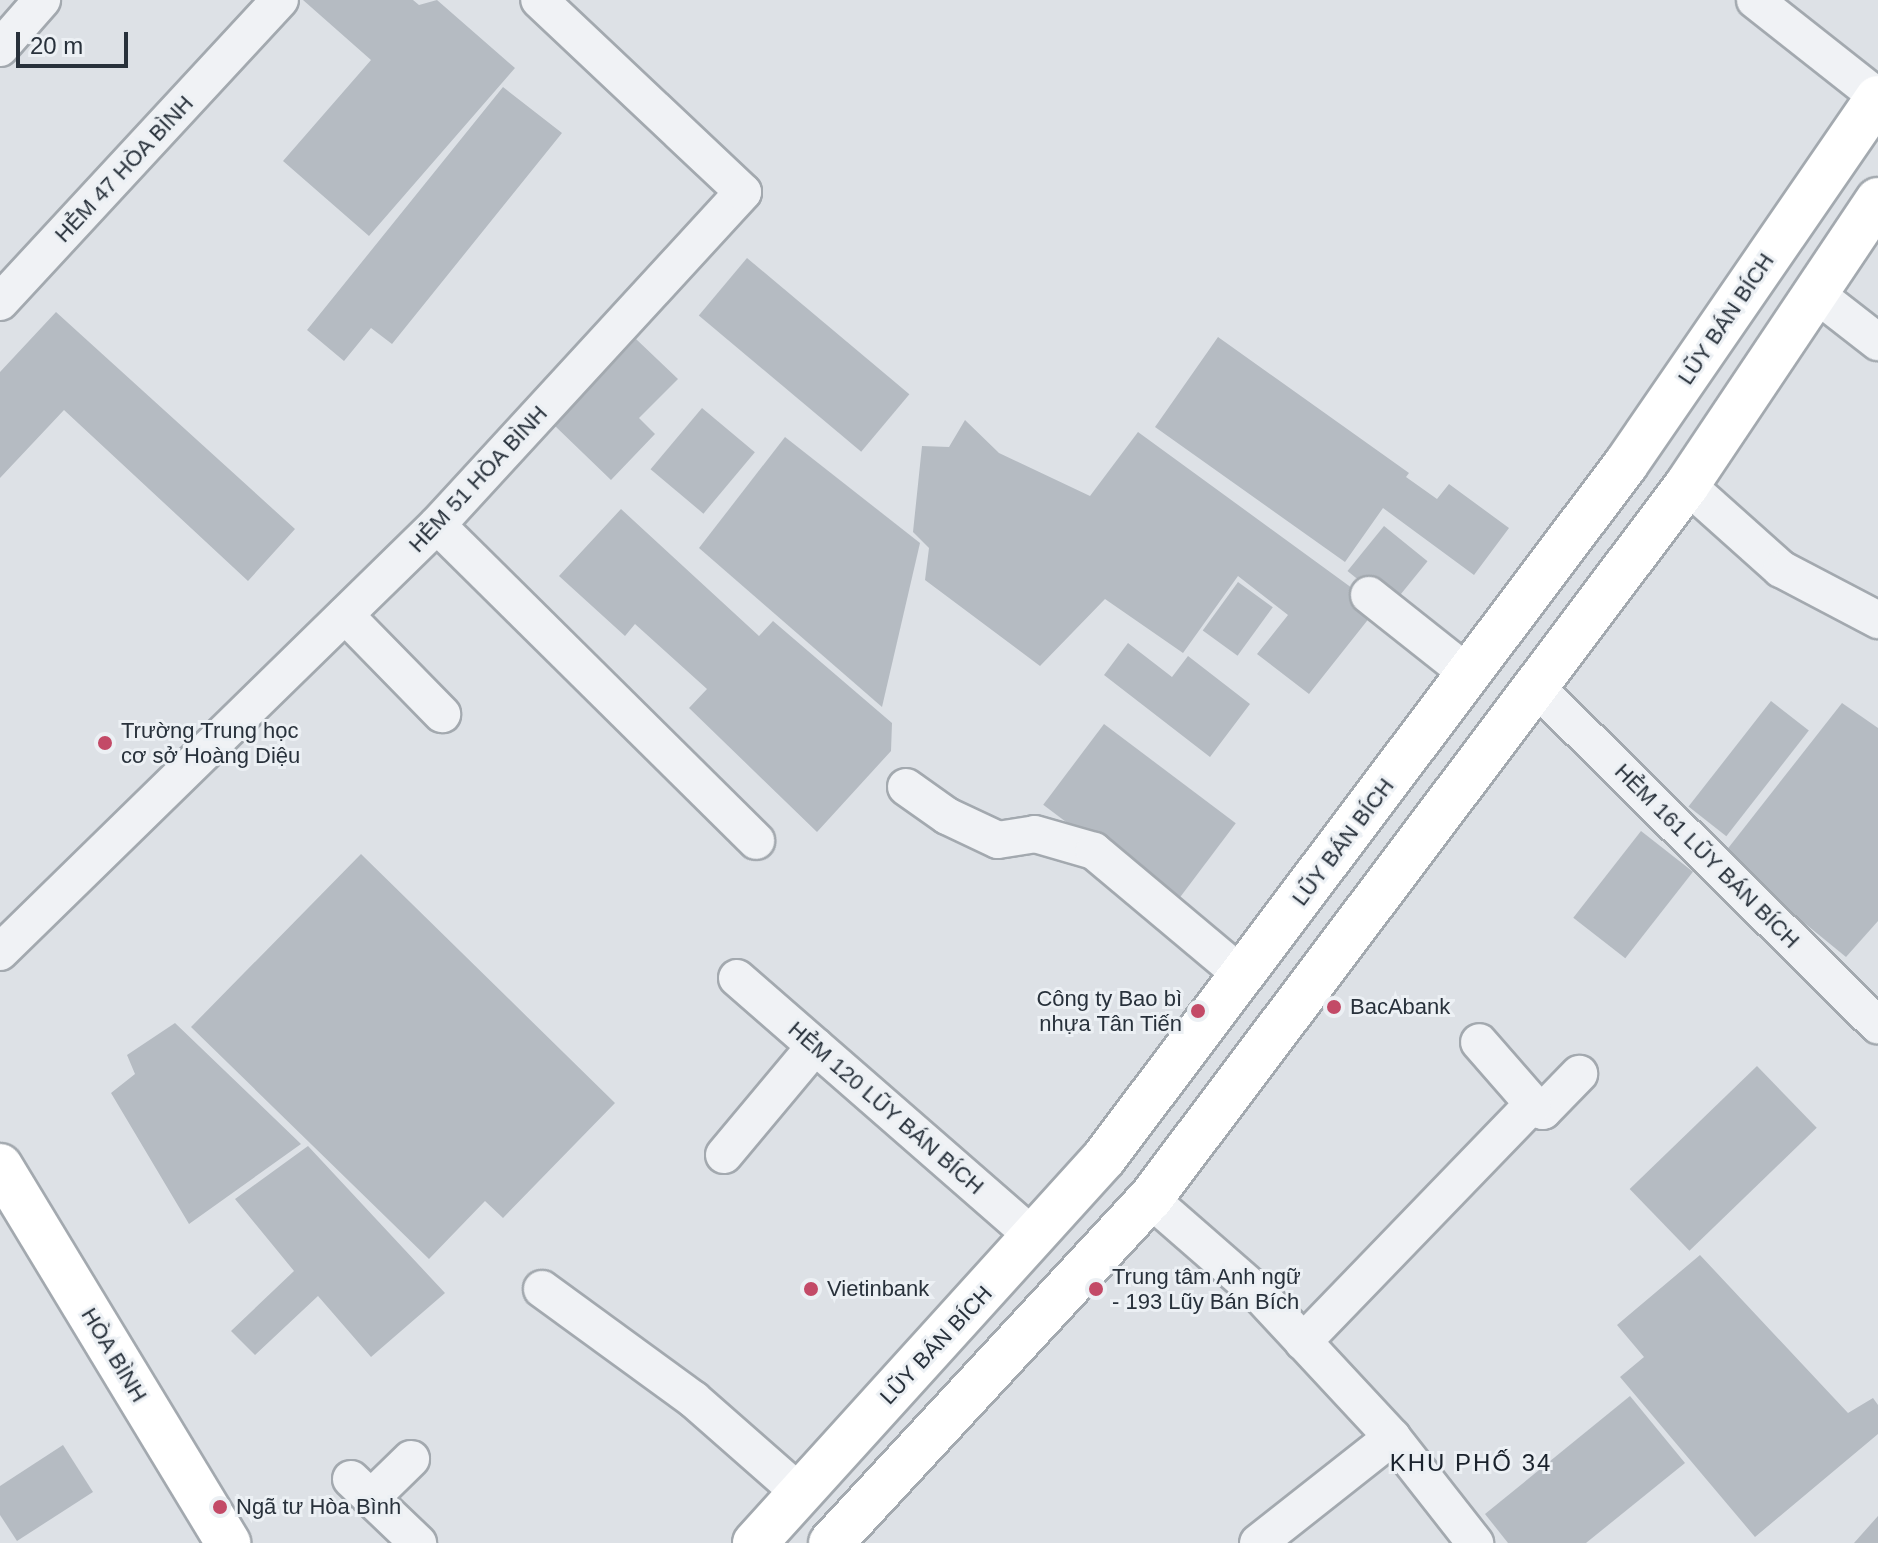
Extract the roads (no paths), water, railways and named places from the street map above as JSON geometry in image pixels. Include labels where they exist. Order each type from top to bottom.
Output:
[{"type":"main road","name":"LŨY BÁN BÍCH","points":[[755,1543],[1035,1238],[1104,1158],[1626,464],[1878,98]]},
{"type":"main road","points":[[831,1543],[1150,1199],[1687,485],[1878,200]]},
{"type":"main road","name":"HÒA BÌNH","points":[[0,1166],[228,1543]]},
{"type":"street","points":[[0,48],[42,0]]},
{"type":"street","name":"HẺM 47 HÒA BÌNH","points":[[0,302],[280,0]]},
{"type":"street","name":"HẺM 51 HÒA BÌNH","points":[[0,952],[437,525],[743,192],[539,0]]},
{"type":"street","points":[[1755,0],[1878,98]]},
{"type":"street","points":[[1815,293],[1878,342]]},
{"type":"street","points":[[1687,485],[1781,569],[1878,620]]},
{"type":"street","points":[[437,525],[756,841]]},
{"type":"street","points":[[1369,595],[1470,675]]},
{"type":"street","points":[[345,615],[442,714]]},
{"type":"street","name":"HẺM 161 LŨY BÁN BÍCH","points":[[1536,687],[1878,1025]]},
{"type":"street","points":[[906,787],[947,816],[998,840],[1035,834],[1094,851],[1243,976]]},
{"type":"street","name":"HẺM 120 LŨY BÁN BÍCH","points":[[737,978],[1035,1238]]},
{"type":"street","points":[[1479,1042],[1533,1104],[1543,1111],[1579,1074]]},
{"type":"street","points":[[724,1155],[815,1046]]},
{"type":"street","points":[[1303,1342],[1533,1104]]},
{"type":"street","points":[[1150,1199],[1260,1295],[1392,1437],[1475,1543]]},
{"type":"street","points":[[542,1289],[693,1399],[800,1493]]},
{"type":"street","points":[[1258,1543],[1392,1437]]},
{"type":"street","points":[[411,1459],[361,1489],[418,1543]]},
{"type":"place","name":"Trường Trung học cơ sở Hoàng Diệu","points":[[105,743]]},
{"type":"place","name":"BacAbank","points":[[1334,1007]]},
{"type":"place","name":"Công ty Bao bì nhựa Tân Tiến","points":[[1198,1011]]},
{"type":"place","name":"Vietinbank","points":[[811,1289]]},
{"type":"place","name":"Trung tâm Anh ngữ - 193 Lũy Bán Bích","points":[[1096,1289]]},
{"type":"place","name":"Ngã tư Hòa Bình","points":[[220,1507]]},
{"type":"district","name":"KHU PHỐ 34","points":[[1471,1463]]}]
